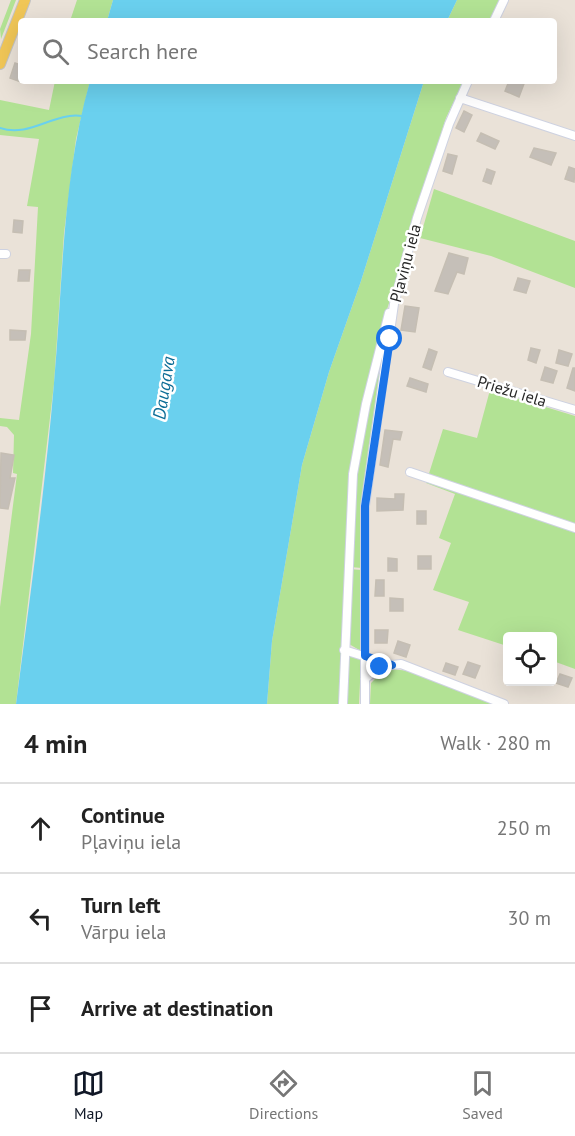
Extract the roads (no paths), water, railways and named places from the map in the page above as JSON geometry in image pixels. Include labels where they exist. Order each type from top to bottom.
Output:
[{"type":"main road","points":[[0,64],[25,0]]},
{"type":"street","points":[[495,18],[504,0]]},
{"type":"street","name":"Pļaviņu iela","points":[[365,704],[365,506],[394,304],[417,218],[467,84]]},
{"type":"street","points":[[460,98],[575,136]]},
{"type":"street","points":[[342,704],[353,474],[381,339],[394,304]]},
{"type":"street","name":"Priežu iela","points":[[448,372],[575,410]]},
{"type":"street","points":[[410,472],[575,528]]},
{"type":"street","points":[[344,650],[392,665]]},
{"type":"street","points":[[365,679],[380,667],[400,664],[504,704]]},
{"type":"water","points":[[113,0],[457,0],[448,18],[108,18]]},
{"type":"water","name":"Daugava","points":[[89,84],[423,84],[361,281],[329,372],[302,465],[272,641],[267,704],[16,704],[46,463],[69,193],[81,118]]},
{"type":"waterway","points":[[0,128],[21,130],[61,118],[82,116]]}]
